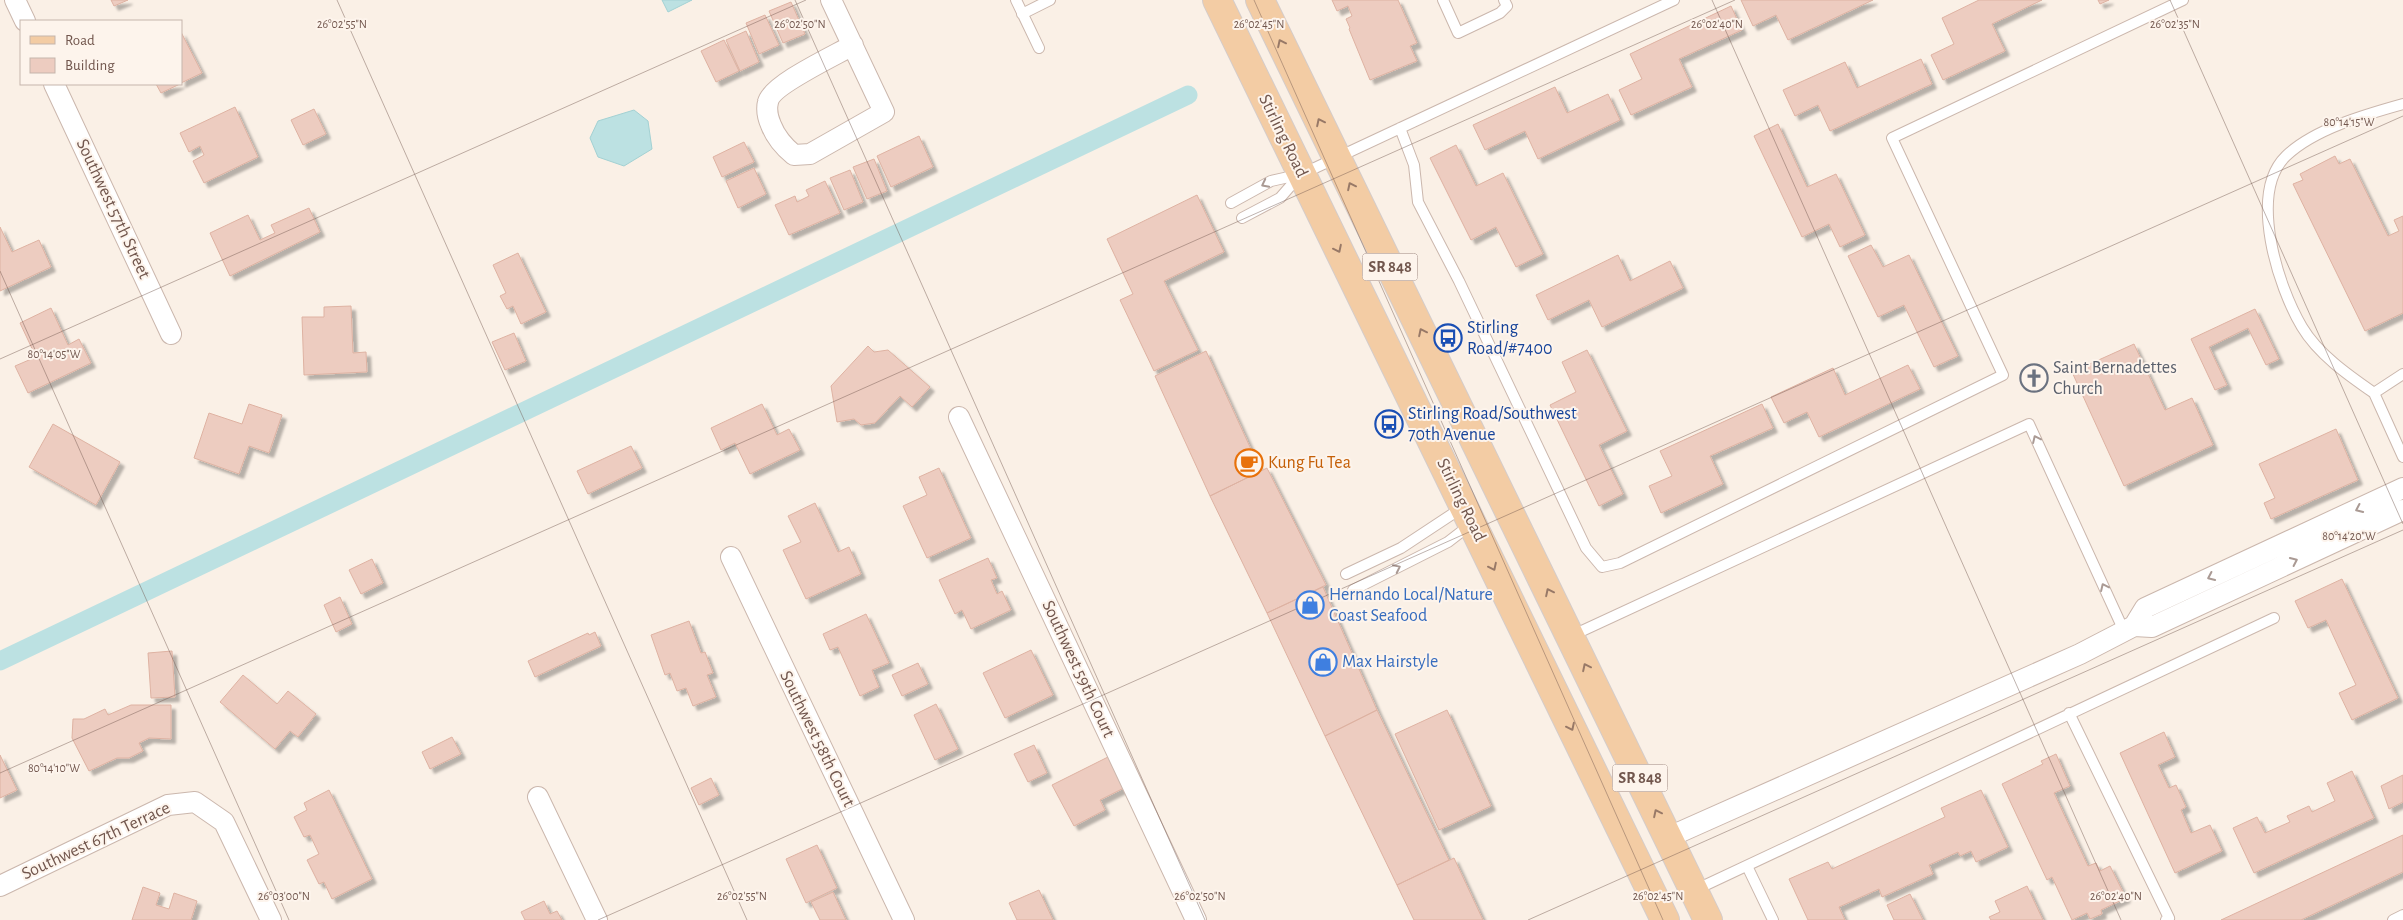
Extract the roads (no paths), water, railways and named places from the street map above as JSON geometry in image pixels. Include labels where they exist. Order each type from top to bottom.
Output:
[{"type":"main road","name":"Stirling Road","points":[[1217,0],[1665,920]]},
{"type":"main road","name":"SR 848","points":[[1260,0],[1708,920]]},
{"type":"main road","points":[[1534,652],[1570,636]]},
{"type":"street","points":[[15,0],[25,20]]},
{"type":"street","points":[[831,0],[853,45],[884,112],[810,154],[794,155],[783,146],[775,135],[768,117],[768,101],[778,87],[853,45]]},
{"type":"street","name":"Southwest 57th Street","points":[[54,85],[172,334]]},
{"type":"street","name":"Southwest 59th Court","points":[[960,417],[1196,920]]},
{"type":"street","points":[[1669,838],[2080,654],[2129,628],[2145,608],[2403,488]]},
{"type":"street","points":[[2129,628],[2152,627],[2403,510]]},
{"type":"street","name":"Southwest 58th Court","points":[[731,557],[904,920]]},
{"type":"street","points":[[538,797],[597,920]]},
{"type":"street","name":"Southwest 67th Terrace","points":[[0,886],[168,805],[194,802],[224,822],[270,920]]},
{"type":"lane","points":[[1016,0],[1039,48]]},
{"type":"lane","points":[[1022,14],[1050,0]]},
{"type":"lane","points":[[1443,0],[1458,33],[1500,13],[1507,6],[1504,0]]},
{"type":"lane","points":[[1231,203],[1271,181],[1302,174],[1674,0]]},
{"type":"lane","points":[[1400,128],[1414,165],[1418,202],[1459,280],[1586,548],[1602,567],[1620,563],[2003,375],[1892,138],[2183,0]]},
{"type":"lane","points":[[2403,104],[2352,121],[2306,140],[2286,156],[2273,172],[2270,192],[2269,226],[2278,276],[2302,328],[2326,355],[2374,393],[2403,457]]},
{"type":"lane","points":[[1242,218],[1280,198],[1302,174]]},
{"type":"lane","points":[[2374,393],[2403,374]]},
{"type":"lane","points":[[1570,636],[2029,424],[2129,628]]},
{"type":"lane","points":[[1346,574],[1467,514]]},
{"type":"lane","points":[[1353,590],[1448,542],[1467,514]]},
{"type":"lane","points":[[2252,558],[2261,576]]},
{"type":"lane","points":[[1694,891],[2274,618]]},
{"type":"lane","points":[[2069,713],[2169,918],[2166,920]]},
{"type":"lane","points":[[1747,866],[1773,920]]},
{"type":"lane","points":[[2393,920],[2403,915]]},
{"type":"water","points":[[662,0],[692,0],[668,12]]},
{"type":"water","points":[[634,110],[648,121],[652,149],[624,166],[598,157],[590,138],[598,121]]},
{"type":"waterway","points":[[0,661],[1188,95]]},
{"type":"place","name":"Stirling Road/#7400","points":[[1448,338]]},
{"type":"place","name":"Saint Bernadettes Church","points":[[2034,378]]},
{"type":"place","name":"Stirling Road/Southwest 70th Avenue","points":[[1389,424]]},
{"type":"place","name":"Kung Fu Tea","points":[[1249,463]]},
{"type":"place","name":"Hernando Local/Nature Coast Seafood","points":[[1310,605]]},
{"type":"place","name":"Max Hairstyle","points":[[1323,662]]}]
